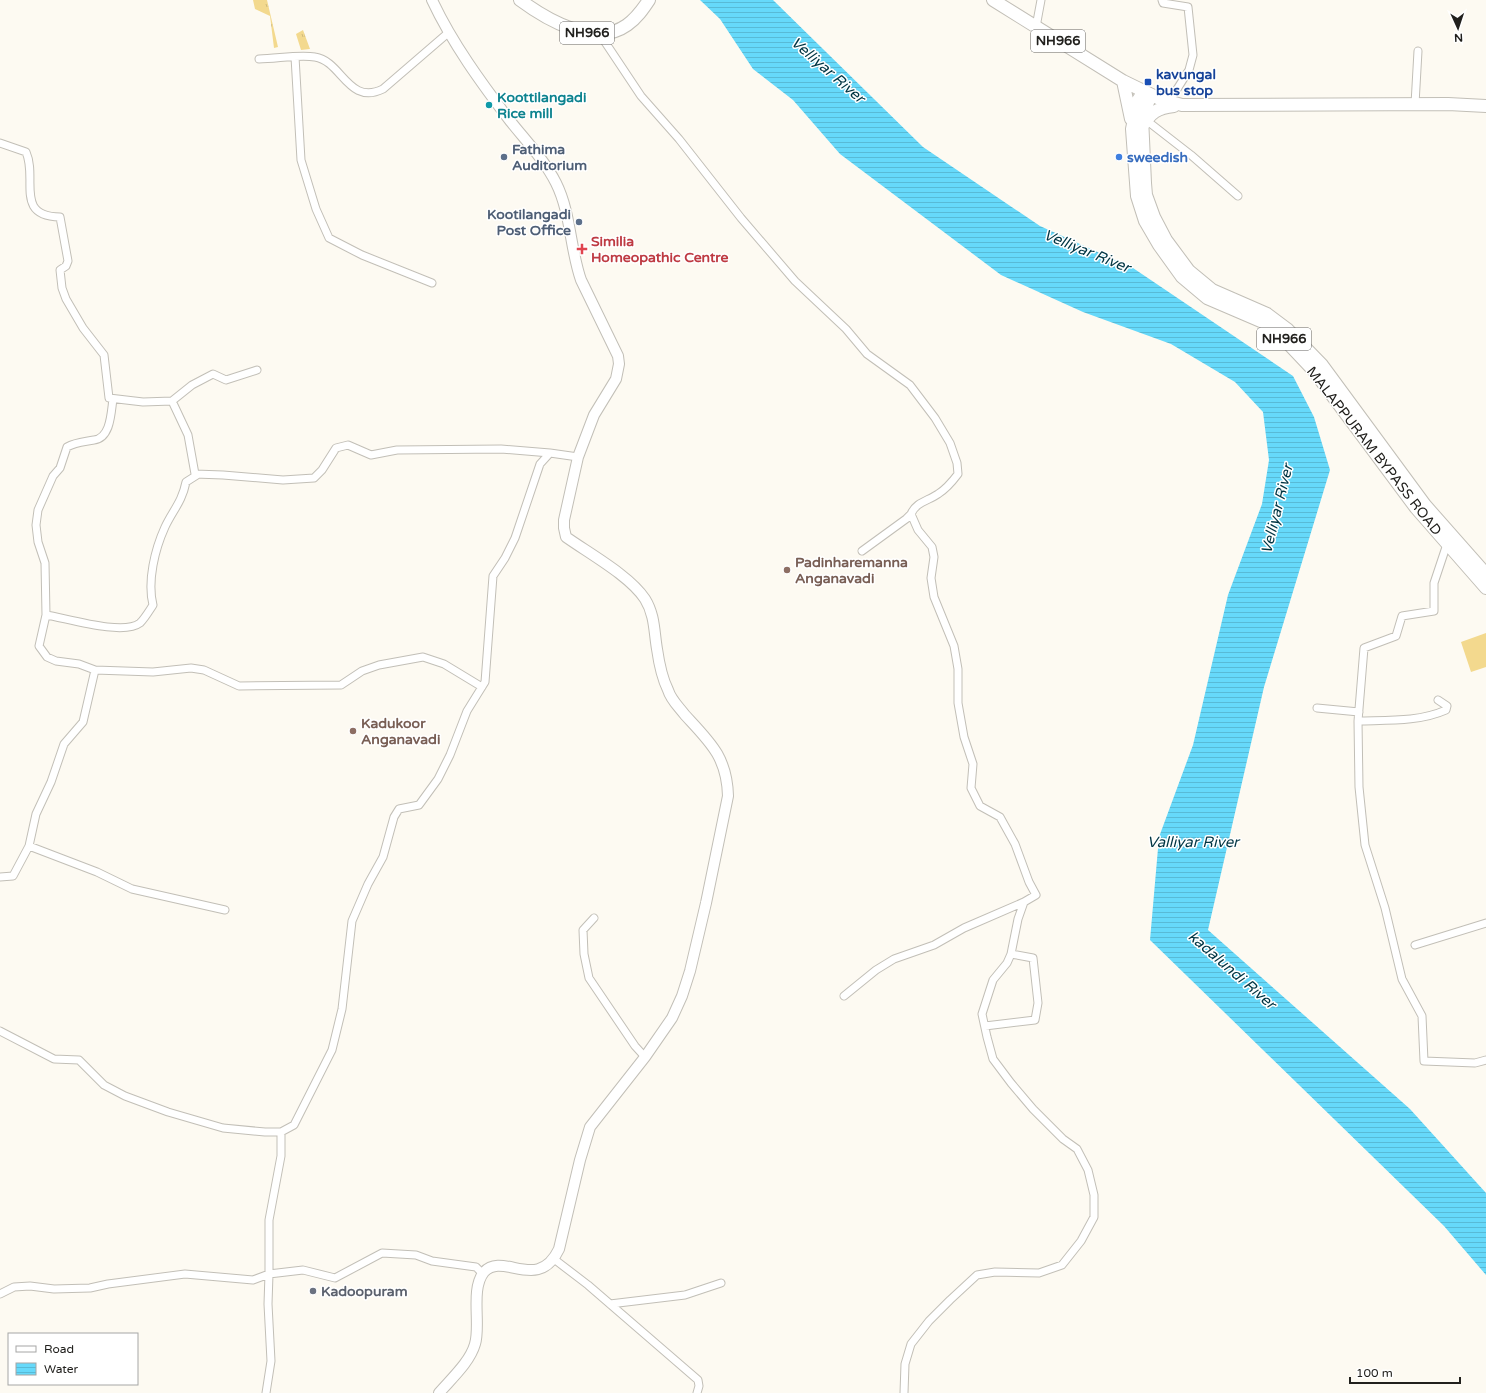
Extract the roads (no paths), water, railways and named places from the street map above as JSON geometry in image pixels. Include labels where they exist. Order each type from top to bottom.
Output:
[{"type":"highway","name":"NH966","points":[[520,0],[552,21],[571,29],[590,34],[608,32],[626,26],[638,16],[649,0]]},
{"type":"highway","name":"NH966","points":[[993,0],[1123,82],[1140,126]]},
{"type":"highway","points":[[1123,82],[1182,106]]},
{"type":"highway","name":"MALAPPURAM BYPASS ROAD","points":[[1147,93],[1140,126],[1137,196],[1145,221],[1159,245],[1182,277],[1207,298],[1263,322],[1281,336],[1314,371],[1416,508],[1486,588]]},
{"type":"highway","points":[[1140,126],[1160,107],[1415,104],[1486,106]]},
{"type":"highway","name":"MALAPPURAM BYPASS ROAD","points":[[1140,126],[1146,195],[1154,217],[1166,240],[1189,271],[1212,290],[1267,314],[1287,329],[1322,365],[1425,505],[1486,574]]},
{"type":"main road","points":[[432,0],[448,33],[510,121],[550,171],[557,184],[562,197],[577,268],[618,356],[619,364],[616,379],[594,415],[578,458],[564,520],[566,537],[634,586],[645,599],[653,615],[657,650],[668,691],[676,704],[714,748],[722,762],[727,778],[728,796],[690,971],[672,1018],[645,1057],[590,1127],[580,1160],[559,1249],[554,1259],[539,1270],[501,1267],[488,1269],[483,1274],[477,1298],[475,1345],[467,1360],[439,1393]]},
{"type":"street","points":[[1036,27],[1041,0]]},
{"type":"street","points":[[1162,0],[1163,3],[1188,8],[1193,56],[1188,70],[1169,102]]},
{"type":"street","points":[[259,59],[316,57],[331,66],[346,83],[360,91],[375,92],[383,89],[448,33]]},
{"type":"street","points":[[599,33],[641,96],[679,139],[741,218],[795,281],[846,329],[867,354],[910,385],[935,418],[950,444],[957,463],[958,474],[950,485],[937,495],[914,507],[911,514],[906,519],[862,551]]},
{"type":"street","points":[[1415,104],[1418,51]]},
{"type":"street","points":[[295,57],[301,160],[311,196],[327,235],[336,243],[362,256],[432,283]]},
{"type":"street","points":[[1140,126],[1191,155],[1238,196]]},
{"type":"street","points":[[0,143],[26,152],[30,159],[31,176],[28,194],[33,205],[40,212],[49,216],[60,217],[68,261],[66,266],[60,270],[62,288],[66,299],[83,328],[104,355],[108,395],[113,399],[143,402],[172,401],[197,382],[213,374],[226,380],[257,370]]},
{"type":"street","points":[[113,399],[108,429],[97,440],[73,444],[67,447],[60,468],[53,476],[38,510],[36,525],[38,542],[45,563],[46,615],[39,646],[47,657],[56,661],[79,664],[94,670],[153,672],[191,668],[204,670],[240,686],[256,687],[341,685],[362,671],[379,665],[423,657],[450,667],[482,687]]},
{"type":"street","points":[[172,401],[188,435],[192,454],[192,468],[197,475]]},
{"type":"street","points":[[46,615],[112,627],[127,627],[140,623],[153,605],[150,595],[153,563],[165,527],[183,497],[186,482],[197,475],[224,475],[283,480],[314,478],[322,470],[336,448],[348,445],[371,455],[397,450],[501,449],[550,453],[578,458]]},
{"type":"street","points":[[0,1031],[54,1059],[79,1060],[104,1086],[125,1096],[168,1112],[223,1128],[281,1132],[294,1125],[332,1050],[342,1009],[352,921],[368,884],[383,857],[394,818],[399,809],[419,805],[438,779],[450,755],[467,712],[485,682],[493,576],[505,558],[515,538],[540,464],[550,453]]},
{"type":"street","points":[[844,996],[876,970],[894,959],[934,945],[964,928],[1024,902],[1036,895],[1029,882],[1016,844],[1000,817],[980,806],[971,788],[973,764],[964,737],[958,703],[958,669],[954,646],[934,597],[931,578],[934,557],[932,547],[918,530],[911,514]]},
{"type":"street","points":[[1447,544],[1434,583],[1434,611],[1402,616],[1396,636],[1364,648],[1358,721],[1359,787],[1365,845],[1385,908],[1402,979],[1422,1016],[1424,1061],[1475,1063],[1486,1060]]},
{"type":"street","points":[[0,877],[13,876],[29,846],[36,814],[51,782],[64,744],[83,722],[94,670]]},
{"type":"street","points":[[1358,721],[1421,718],[1437,714],[1446,710],[1447,706],[1438,700]]},
{"type":"street","points":[[1317,708],[1359,712]]},
{"type":"street","points":[[29,846],[97,872],[132,890],[225,910]]},
{"type":"street","points":[[904,1393],[905,1364],[912,1344],[929,1321],[950,1300],[977,1275],[995,1272],[1039,1273],[1062,1265],[1081,1241],[1094,1217],[1094,1195],[1088,1170],[1077,1149],[1063,1139],[1047,1123],[1011,1083],[993,1059],[982,1014],[993,980],[1007,963],[1011,954],[1018,919],[1024,902]]},
{"type":"street","points":[[594,918],[583,930],[584,954],[589,978],[634,1046],[645,1057]]},
{"type":"street","points":[[1415,945],[1486,923]]},
{"type":"street","points":[[985,1026],[1035,1020],[1038,1003],[1033,958],[1011,954]]},
{"type":"street","points":[[266,1393],[272,1361],[268,1304],[269,1220],[281,1156],[281,1132]]},
{"type":"street","points":[[0,1294],[14,1287],[30,1286],[54,1289],[90,1288],[108,1284],[185,1274],[252,1280],[269,1274],[303,1270],[335,1278],[382,1253],[416,1255],[432,1261],[476,1267],[483,1274]]},
{"type":"street","points":[[554,1259],[610,1304],[698,1380],[699,1386],[697,1393]]},
{"type":"street","points":[[610,1304],[685,1295],[721,1284]]},
{"type":"water","name":"Valliyar River","points":[[700,0],[773,0],[923,147],[1040,226],[1133,268],[1293,376],[1314,417],[1330,470],[1264,687],[1208,930],[1410,1109],[1486,1193],[1486,1275],[1444,1226],[1150,940],[1159,837],[1193,745],[1228,595],[1262,504],[1269,460],[1263,412],[1235,382],[1171,344],[1083,312],[1001,275],[840,154],[793,100],[753,69],[720,19]]},
{"type":"place","name":"kavungal bus stop","points":[[1148,82]]},
{"type":"place","name":"Koottilangadi Rice mill","points":[[489,105]]},
{"type":"place","name":"Fathima Auditorium","points":[[504,157]]},
{"type":"place","name":"sweedish","points":[[1119,157]]},
{"type":"place","name":"Kootilangadi Post Office","points":[[579,222]]},
{"type":"place","name":"Similia Homeopathic Centre","points":[[582,249]]},
{"type":"place","name":"Padinharemanna Anganavadi","points":[[787,570]]},
{"type":"place","name":"Kadukoor Anganavadi","points":[[353,731]]},
{"type":"place","name":"Kadoopuram","points":[[313,1291]]},
{"type":"water label","name":"Velliyar River","points":[[828,70]]},
{"type":"water label","name":"Velliyar River","points":[[1087,251]]},
{"type":"water label","name":"Velliyar River","points":[[1277,509]]},
{"type":"water label","name":"kadalundi River","points":[[1232,970]]}]
